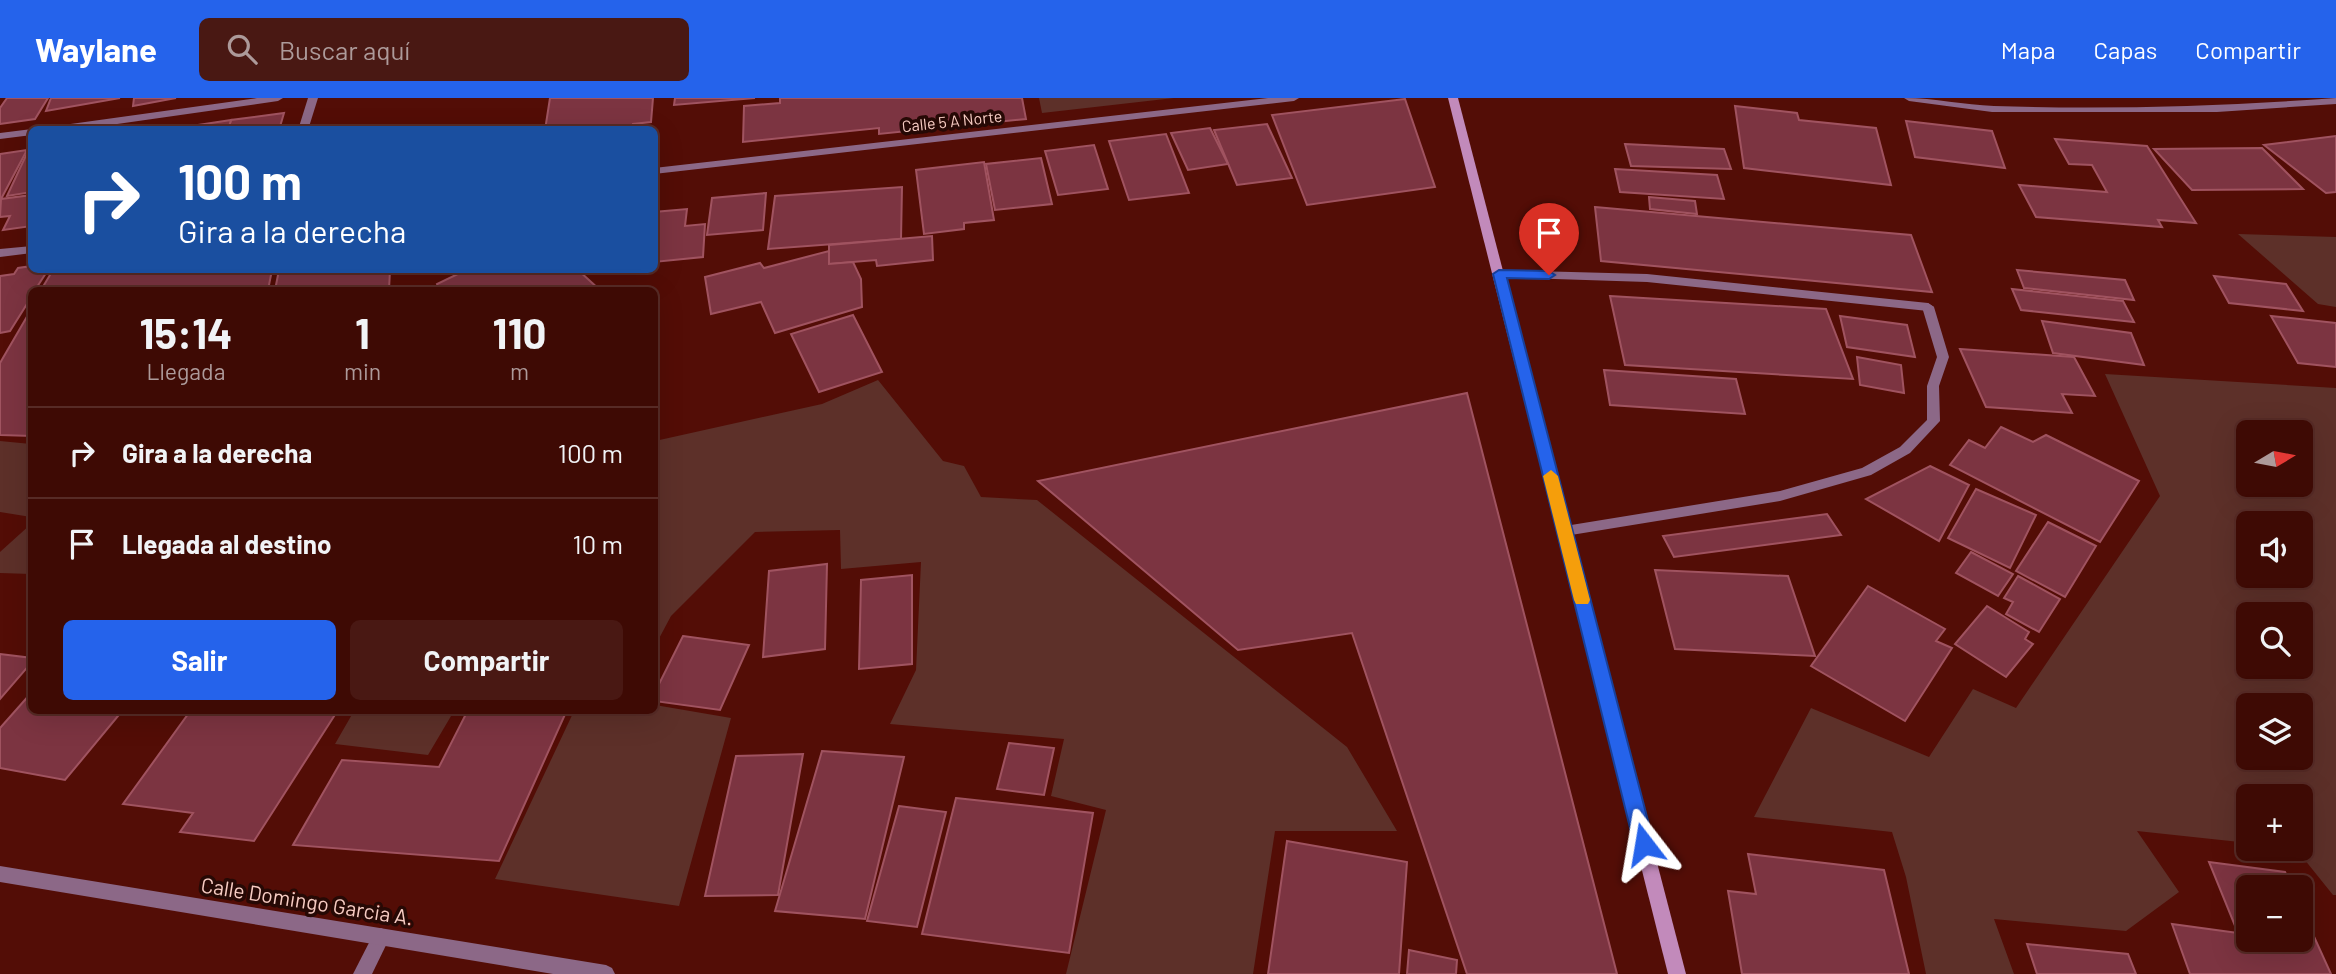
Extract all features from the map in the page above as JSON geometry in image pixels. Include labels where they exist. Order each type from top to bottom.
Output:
[{"type":"main road","points":[[1453,98],[1677,974]]},
{"type":"street","points":[[78,126],[278,98]]},
{"type":"street","points":[[304,126],[313,98]]},
{"type":"street","name":"Calle 5 A Norte","points":[[658,171],[1294,98]]},
{"type":"street","points":[[1909,98],[1992,109],[2217,109],[2336,102]]},
{"type":"street","points":[[0,136],[28,132]]},
{"type":"street","points":[[0,253],[28,250]]},
{"type":"street","points":[[1499,274],[1647,278],[1928,307],[1943,357],[1933,386],[1934,421],[1905,450],[1866,472],[1780,496],[1565,531]]},
{"type":"street","name":"Calle Domingo Garcia A.","points":[[0,874],[606,974]]},
{"type":"street","points":[[362,974],[380,937]]},
{"type":"shaded area","points":[[1039,98],[1174,98],[1042,113]]},
{"type":"shaded area","points":[[2238,234],[2336,237],[2336,307],[2318,304]]},
{"type":"shaded area","points":[[2105,374],[2336,388],[2336,895],[2333,895],[2306,861],[2313,861],[2313,784],[2236,784],[2236,842],[2137,831],[2179,892],[2126,931],[1994,919],[2014,974],[1926,974],[1906,877],[1892,832],[1754,817],[1811,708],[1929,757],[1973,689],[2016,708],[2160,496]]},
{"type":"shaded area","points":[[878,380],[943,461],[964,466],[981,497],[1037,500],[1347,747],[1397,831],[1275,831],[1253,974],[1066,974],[1106,810],[1051,796],[1064,739],[890,724],[916,670],[921,562],[841,569],[840,530],[755,532],[671,616],[658,640],[658,440],[822,404]]},
{"type":"shaded area","points":[[0,441],[28,444],[28,517],[0,512]]},
{"type":"shaded area","points":[[28,527],[28,574],[0,573],[0,552]]},
{"type":"shaded area","points":[[658,706],[731,718],[679,906],[495,879],[573,714],[658,714]]},
{"type":"shaded area","points":[[352,714],[452,714],[428,755],[335,744]]},
{"type":"building","points":[[7,98],[48,98],[35,119],[0,124],[0,108]]},
{"type":"building","points":[[51,98],[120,98],[46,111]]},
{"type":"building","points":[[134,98],[176,98],[133,106]]},
{"type":"building","points":[[550,98],[653,98],[651,122],[633,126],[546,126]]},
{"type":"building","points":[[675,98],[755,98],[674,105]]},
{"type":"building","points":[[780,98],[1022,98],[1026,119],[879,134],[879,128],[743,142],[744,106],[780,103]]},
{"type":"building","points":[[1405,99],[1435,187],[1307,205],[1272,115]]},
{"type":"building","points":[[1735,106],[1797,113],[1799,120],[1876,128],[1891,185],[1744,168]]},
{"type":"building","points":[[284,113],[280,126],[229,126],[231,120]]},
{"type":"building","points":[[231,120],[229,126],[191,126]]},
{"type":"building","points":[[1906,121],[1992,131],[2005,168],[1915,157]]},
{"type":"building","points":[[1267,124],[1292,178],[1237,185],[1214,130]]},
{"type":"building","points":[[1210,128],[1228,164],[1188,170],[1171,133]]},
{"type":"building","points":[[1166,134],[1189,193],[1129,200],[1109,141]]},
{"type":"building","points":[[2336,136],[2336,192],[2326,193],[2264,145]]},
{"type":"building","points":[[2055,139],[2147,146],[2196,223],[2158,220],[2162,227],[2036,217],[2019,185],[2107,192],[2092,165],[2069,164]]},
{"type":"building","points":[[1625,144],[1724,149],[1731,169],[1631,166]]},
{"type":"building","points":[[1094,145],[1108,189],[1058,195],[1045,151]]},
{"type":"building","points":[[2262,148],[2303,189],[2192,190],[2154,149]]},
{"type":"building","points":[[27,150],[0,201],[0,154]]},
{"type":"building","points":[[28,151],[28,193],[7,196]]},
{"type":"building","points":[[1041,158],[1052,204],[995,210],[986,164]]},
{"type":"building","points":[[984,162],[994,220],[964,223],[964,229],[924,234],[916,170]]},
{"type":"building","points":[[1615,169],[1717,175],[1724,199],[1620,192]]},
{"type":"building","points":[[902,187],[901,239],[768,249],[775,196]]},
{"type":"building","points":[[766,193],[763,230],[707,235],[712,198]]},
{"type":"building","points":[[28,196],[28,227],[3,230],[10,216],[0,217],[1,199]]},
{"type":"building","points":[[1649,197],[1695,201],[1697,214],[1650,209]]},
{"type":"building","points":[[1595,207],[1911,235],[1932,292],[1601,261]]},
{"type":"building","points":[[687,209],[685,226],[705,224],[703,257],[658,262],[658,212]]},
{"type":"building","points":[[932,236],[933,260],[877,266],[876,260],[829,264],[829,245]]},
{"type":"building","points":[[829,251],[829,264],[853,262],[861,279],[862,307],[775,333],[761,302],[711,314],[705,277],[760,263],[764,268]]},
{"type":"building","points":[[28,267],[28,273],[46,273],[37,287],[28,287],[28,302],[10,331],[0,333],[0,276],[14,274],[18,268]]},
{"type":"building","points":[[2017,270],[2125,280],[2134,300],[2024,288]]},
{"type":"building","points":[[51,273],[271,273],[269,287],[43,287]]},
{"type":"building","points":[[278,273],[390,273],[389,287],[276,287]]},
{"type":"building","points":[[460,273],[581,273],[597,287],[438,287],[437,284]]},
{"type":"building","points":[[2214,276],[2286,284],[2303,311],[2229,303]]},
{"type":"building","points":[[2012,289],[2123,301],[2134,322],[2021,310]]},
{"type":"building","points":[[1610,296],[1826,309],[1853,379],[1625,365]]},
{"type":"building","points":[[28,315],[28,436],[0,435],[0,363]]},
{"type":"building","points":[[853,315],[882,372],[819,392],[791,334]]},
{"type":"building","points":[[1840,316],[1907,325],[1915,357],[1847,347]]},
{"type":"building","points":[[2271,316],[2336,323],[2336,367],[2298,363]]},
{"type":"building","points":[[2042,321],[2131,333],[2144,365],[2053,353]]},
{"type":"building","points":[[1960,349],[2074,357],[2095,396],[2062,394],[2072,413],[1986,407]]},
{"type":"building","points":[[1857,357],[1901,365],[1904,393],[1860,385]]},
{"type":"building","points":[[1604,370],[1736,379],[1745,414],[1610,405]]},
{"type":"building","points":[[1467,393],[1617,974],[1467,974],[1352,633],[1238,650],[1038,481]]},
{"type":"building","points":[[2001,427],[2033,442],[2046,435],[2139,481],[2100,542],[1950,465],[1969,440],[1985,448]]},
{"type":"building","points":[[1930,466],[1969,485],[1939,541],[1866,499]]},
{"type":"building","points":[[1976,489],[2036,515],[2010,568],[1948,538]]},
{"type":"building","points":[[1827,514],[1841,535],[1674,557],[1663,536]]},
{"type":"building","points":[[2048,522],[2096,546],[2065,597],[2016,571]]},
{"type":"building","points":[[1971,552],[2013,574],[1998,596],[1956,573]]},
{"type":"building","points":[[827,564],[825,649],[763,657],[769,571]]},
{"type":"building","points":[[1655,570],[1788,576],[1815,656],[1675,649]]},
{"type":"building","points":[[912,575],[912,664],[859,669],[861,580]]},
{"type":"building","points":[[2018,576],[2060,599],[2039,632],[2006,614],[2013,602],[2004,598]]},
{"type":"building","points":[[1868,586],[1945,629],[1936,641],[1952,648],[1905,721],[1811,666]]},
{"type":"building","points":[[1987,606],[2029,632],[2025,639],[2033,644],[2006,677],[1955,644]]},
{"type":"building","points":[[683,636],[749,645],[720,710],[658,702],[658,686]]},
{"type":"building","points":[[0,654],[28,658],[28,667],[0,699]]},
{"type":"building","points":[[28,696],[28,714],[120,714],[65,780],[0,768],[0,728]]},
{"type":"building","points":[[188,714],[335,714],[254,841],[180,832],[193,813],[123,804]]},
{"type":"building","points":[[466,714],[565,714],[499,861],[293,845],[342,760],[439,767]]},
{"type":"building","points":[[1009,743],[1054,748],[1044,795],[997,789]]},
{"type":"building","points":[[822,751],[904,757],[865,919],[775,911]]},
{"type":"building","points":[[803,754],[778,895],[705,896],[736,756]]},
{"type":"building","points":[[956,798],[1093,813],[1069,953],[922,934]]},
{"type":"building","points":[[899,806],[946,812],[917,927],[867,921]]},
{"type":"building","points":[[1287,841],[1407,862],[1399,974],[1268,974]]},
{"type":"building","points":[[1748,854],[1884,870],[1909,974],[1742,974],[1728,891],[1756,894]]},
{"type":"building","points":[[2209,862],[2285,872],[2286,875],[2236,875],[2236,928]]},
{"type":"building","points":[[2172,924],[2236,933],[2236,952],[2313,952],[2313,934],[2331,974],[2190,974]]},
{"type":"building","points":[[2027,944],[2128,954],[2136,974],[2037,974]]},
{"type":"building","points":[[1409,950],[1457,960],[1456,974],[1407,974]]},
{"type":"slow traffic","points":[[1551,476],[1582,600]]},
{"type":"route","points":[[1549,275],[1499,274],[1644,844]]}]
